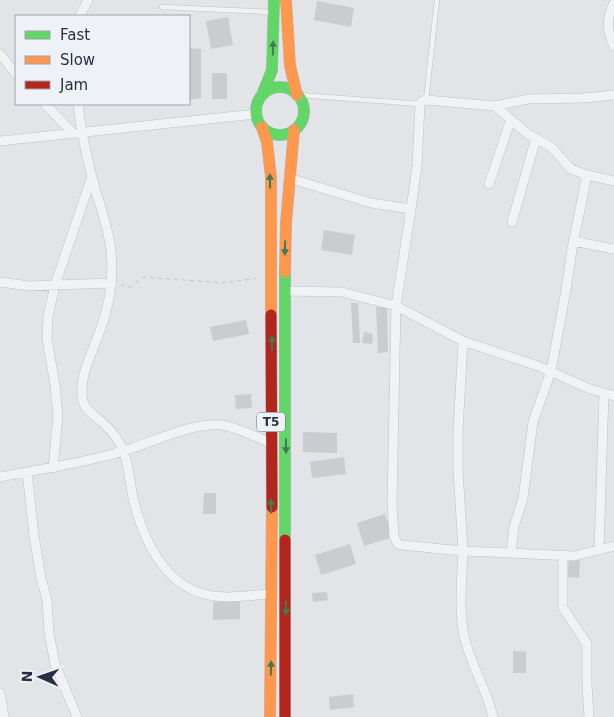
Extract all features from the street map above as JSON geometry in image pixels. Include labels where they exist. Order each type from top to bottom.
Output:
[{"type":"highway","points":[[256,114],[258,102],[272,70],[274,0]]},
{"type":"highway","name":"T5","points":[[285,717],[284,292],[286,223],[294,130],[300,122],[303,113],[302,103],[297,94],[290,66],[286,0]]},
{"type":"highway","points":[[262,95],[270,89],[280,87],[289,89],[297,94]]},
{"type":"highway","name":"T5","points":[[256,114],[267,142],[270,168],[272,594],[270,717]]},
{"type":"highway","points":[[262,127],[270,132],[280,134],[294,130]]},
{"type":"street","points":[[80,15],[88,0]]},
{"type":"street","points":[[614,3],[608,20],[608,33],[614,46]]},
{"type":"street","points":[[0,54],[15,73]]},
{"type":"street","points":[[614,95],[583,98],[528,98],[495,106],[423,102],[417,166],[396,306],[392,504],[395,540],[401,545],[463,551],[563,556],[574,556],[614,546]]},
{"type":"street","points":[[46,105],[77,132]]},
{"type":"street","points":[[78,105],[77,132],[92,176],[111,250],[112,283],[103,322],[84,376],[82,396],[87,409],[108,428],[124,451],[142,530],[158,558],[171,574],[188,587],[204,594],[215,596],[272,594]]},
{"type":"street","points":[[495,106],[528,134],[551,147],[571,169],[587,176],[614,181]]},
{"type":"street","points":[[0,141],[256,114]]},
{"type":"street","points":[[489,184],[511,118]]},
{"type":"street","points":[[512,222],[536,138]]},
{"type":"street","points":[[53,468],[58,416],[56,385],[47,339],[48,316],[55,285],[92,176]]},
{"type":"street","points":[[511,553],[514,527],[523,498],[533,422],[551,371],[573,241],[587,176]]},
{"type":"street","points":[[289,178],[371,203],[411,209]]},
{"type":"street","points":[[573,241],[614,249]]},
{"type":"street","points":[[0,282],[29,286],[112,283]]},
{"type":"street","points":[[284,292],[342,292],[396,306],[463,341],[551,371],[590,389],[614,396]]},
{"type":"street","points":[[463,341],[458,431],[458,470],[463,551],[462,608],[465,638],[474,668],[490,704],[493,717]]},
{"type":"street","points":[[599,550],[604,393]]},
{"type":"street","points":[[0,477],[53,468],[124,451],[171,434],[220,425],[271,443]]},
{"type":"street","points":[[27,472],[34,535],[41,578],[47,600],[49,633],[55,664],[77,717]]},
{"type":"street","points":[[563,556],[563,608],[587,644],[589,717]]},
{"type":"street","points":[[0,693],[4,717]]},
{"type":"lane","points":[[297,94],[423,102],[437,0]]},
{"type":"lane","points":[[162,7],[274,12]]},
{"type":"path","points":[[112,283],[130,287],[144,277],[223,283],[271,276]]},
{"type":"building","points":[[317,1],[354,8],[351,27],[314,20]]},
{"type":"building","points":[[228,17],[233,45],[211,49],[206,21]]},
{"type":"building","points":[[190,48],[201,49],[201,98],[190,100]]},
{"type":"building","points":[[212,73],[227,73],[227,99],[212,99]]},
{"type":"building","points":[[324,230],[355,235],[352,255],[321,250]]},
{"type":"building","points":[[351,303],[358,303],[360,343],[353,343]]},
{"type":"building","points":[[376,307],[387,307],[388,352],[378,353]]},
{"type":"building","points":[[246,320],[249,334],[213,341],[210,327]]},
{"type":"building","points":[[364,332],[373,334],[372,344],[362,343]]},
{"type":"building","points":[[251,394],[252,408],[236,409],[235,395]]},
{"type":"building","points":[[303,432],[337,433],[337,453],[303,452]]},
{"type":"building","points":[[344,457],[346,474],[312,478],[310,462]]},
{"type":"building","points":[[204,493],[216,493],[216,514],[203,514]]},
{"type":"building","points":[[385,514],[393,537],[364,546],[357,523]]},
{"type":"building","points":[[350,544],[356,564],[321,575],[315,555]]},
{"type":"building","points":[[569,559],[580,560],[579,578],[567,577]]},
{"type":"building","points":[[327,592],[328,600],[313,602],[312,593]]},
{"type":"building","points":[[240,601],[240,619],[213,620],[213,602]]},
{"type":"building","points":[[513,651],[526,652],[526,673],[513,673]]},
{"type":"building","points":[[353,694],[354,707],[330,710],[329,697]]},
{"type":"traffic: fast","points":[[262,95],[272,70],[274,0]]},
{"type":"traffic: fast","points":[[280,87],[289,89],[297,94],[302,102],[304,111],[302,120],[297,128],[289,133],[280,135],[271,133],[263,128],[258,120],[256,111],[258,102],[263,94],[271,89],[280,87]]},
{"type":"traffic: fast","points":[[285,272],[285,540]]},
{"type":"traffic: slow","points":[[286,0],[290,66],[297,95]]},
{"type":"traffic: slow","points":[[262,127],[267,142],[271,177],[271,315]]},
{"type":"traffic: slow","points":[[285,272],[286,223],[294,130]]},
{"type":"traffic: slow","points":[[270,717],[272,507]]},
{"type":"traffic: jam","points":[[271,315],[272,507]]},
{"type":"traffic: jam","points":[[285,540],[285,717]]}]
